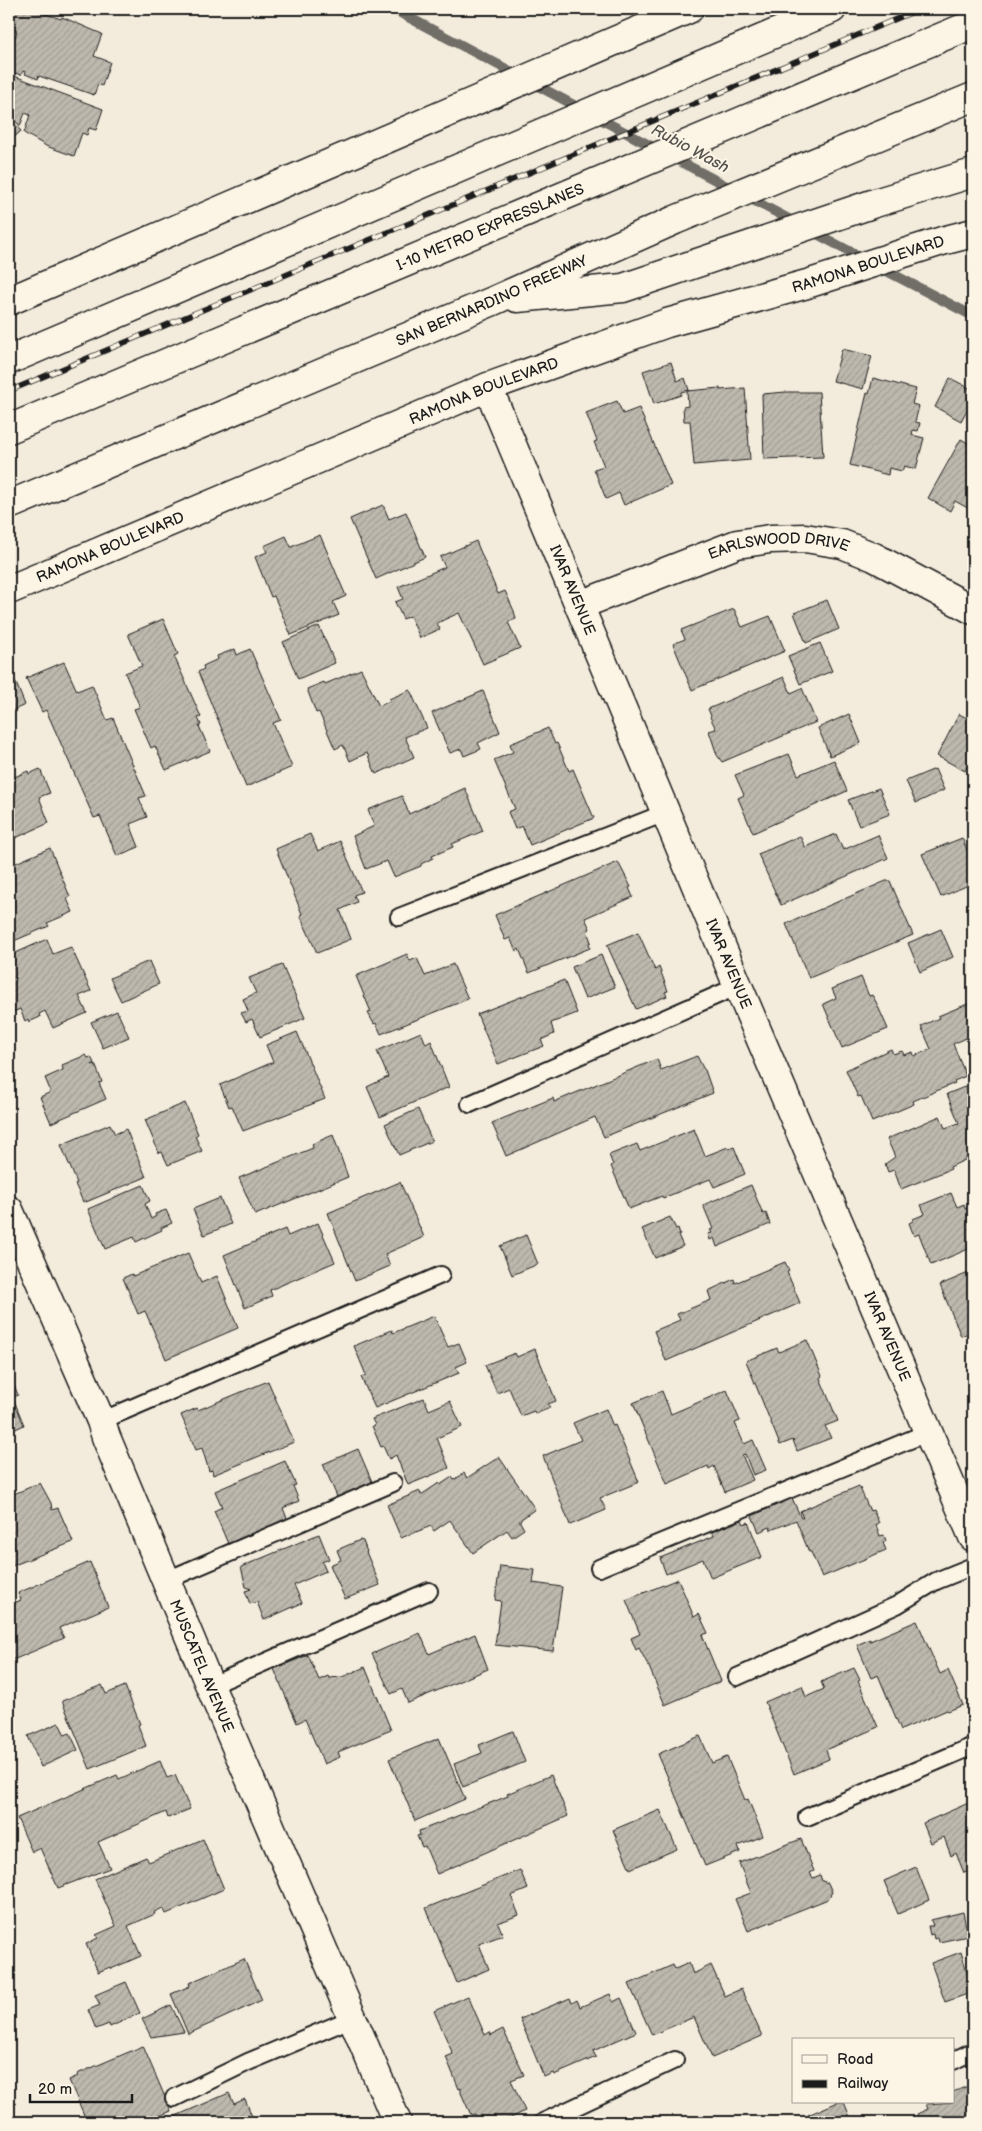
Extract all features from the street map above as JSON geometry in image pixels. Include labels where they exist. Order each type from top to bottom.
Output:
[{"type":"main road","points":[[9,300],[689,9]]},
{"type":"main road","points":[[9,360],[832,9]]},
{"type":"main road","name":"I-10 METRO EXPRESSLANES","points":[[9,429],[973,24]]},
{"type":"main road","name":"SAN BERNARDINO FREEWAY","points":[[9,505],[493,301],[675,220],[973,97]]},
{"type":"main road","points":[[493,301],[623,288],[875,203],[973,173]]},
{"type":"main road","name":"RAMONA BOULEVARD","points":[[9,590],[488,388],[667,323],[807,284],[973,233]]},
{"type":"main road","name":"IVAR AVENUE","points":[[488,388],[738,986],[973,1537]]},
{"type":"main road","name":"EARLSWOOD DRIVE","points":[[580,605],[737,544],[770,539],[805,538],[842,544],[874,557],[973,610]]},
{"type":"main road","name":"MUSCATEL AVENUE","points":[[9,1210],[14,1237],[101,1421],[210,1686],[397,2122]]},
{"type":"lane","points":[[399,917],[666,813]]},
{"type":"lane","points":[[470,1104],[738,986]]},
{"type":"lane","points":[[101,1421],[441,1275]]},
{"type":"lane","points":[[599,1568],[929,1432]]},
{"type":"lane","points":[[167,1580],[392,1483]]},
{"type":"lane","points":[[737,1677],[897,1606],[936,1581],[973,1566]]},
{"type":"lane","points":[[210,1686],[430,1591]]},
{"type":"lane","points":[[807,1817],[973,1746]]},
{"type":"lane","points":[[174,2098],[248,2062],[353,2018]]},
{"type":"lane","points":[[954,2061],[973,2052]]},
{"type":"lane","points":[[543,2122],[675,2060]]},
{"type":"building","points":[[9,9],[45,9],[43,13],[61,19],[62,17],[102,34],[94,56],[110,62],[102,86],[98,84],[94,95],[39,76],[38,79],[25,74],[26,72],[23,71],[21,75],[9,71],[9,55],[17,31],[9,28]]},
{"type":"building","points":[[9,74],[103,109],[96,130],[89,128],[87,135],[82,133],[74,156],[46,146],[24,133],[30,115],[25,113],[20,126],[9,114]]},
{"type":"building","points":[[9,118],[21,131],[9,142]]},
{"type":"building","points":[[842,349],[872,356],[863,389],[833,381]]},
{"type":"building","points":[[671,362],[677,381],[685,378],[689,390],[681,392],[681,395],[654,404],[643,371]]},
{"type":"building","points":[[873,378],[916,389],[912,404],[919,406],[915,422],[920,423],[918,431],[913,430],[912,435],[924,438],[916,469],[904,466],[902,471],[889,468],[888,475],[850,465],[867,393],[869,394]]},
{"type":"building","points":[[950,378],[973,390],[973,398],[961,421],[935,407]]},
{"type":"building","points":[[720,388],[720,390],[745,388],[750,460],[694,465],[690,421],[684,421],[683,407],[688,406],[687,391]]},
{"type":"building","points":[[819,392],[823,457],[764,459],[762,394]]},
{"type":"building","points":[[617,401],[623,414],[639,408],[671,485],[624,505],[619,493],[606,499],[594,469],[604,466],[594,442],[597,441],[586,413]]},
{"type":"building","points":[[961,439],[973,446],[973,511],[955,501],[950,511],[928,498]]},
{"type":"building","points":[[383,505],[389,519],[406,512],[425,557],[376,579],[350,519]]},
{"type":"building","points":[[320,535],[346,596],[333,602],[339,615],[291,635],[274,596],[271,597],[255,557],[267,552],[264,546],[286,536],[291,547]]},
{"type":"building","points":[[476,541],[498,594],[505,591],[514,611],[516,619],[508,622],[520,648],[483,664],[459,613],[437,623],[440,629],[420,638],[410,616],[403,619],[395,602],[403,599],[398,587],[445,567],[440,557]]},
{"type":"building","points":[[827,600],[839,629],[806,643],[794,613]]},
{"type":"building","points":[[734,609],[742,627],[770,616],[785,651],[692,690],[673,644],[685,639],[681,630]]},
{"type":"building","points":[[163,619],[178,654],[174,656],[201,717],[198,718],[201,725],[199,726],[210,751],[166,770],[155,746],[151,748],[134,709],[140,707],[125,673],[142,666],[128,634]]},
{"type":"building","points":[[319,626],[335,663],[298,679],[283,642]]},
{"type":"building","points":[[820,643],[832,671],[800,684],[788,656]]},
{"type":"building","points":[[235,649],[237,655],[250,649],[281,720],[273,723],[292,767],[246,787],[198,672],[204,669],[203,666],[218,659],[217,656]]},
{"type":"building","points":[[64,662],[77,691],[92,685],[107,720],[113,718],[146,796],[139,798],[147,817],[130,824],[139,847],[117,856],[100,816],[94,818],[46,710],[42,712],[26,678]]},
{"type":"building","points":[[361,669],[379,706],[390,701],[389,699],[410,690],[427,728],[405,737],[414,757],[376,774],[367,753],[350,761],[343,745],[335,749],[319,712],[316,713],[307,689],[324,682],[325,684]]},
{"type":"building","points":[[12,673],[25,705],[9,712],[9,675]]},
{"type":"building","points":[[784,677],[791,693],[802,688],[816,722],[722,762],[717,755],[709,731],[716,729],[708,709]]},
{"type":"building","points":[[483,691],[500,732],[478,743],[481,749],[464,756],[461,749],[450,753],[432,713]]},
{"type":"building","points":[[849,714],[861,743],[830,756],[818,728]]},
{"type":"building","points":[[959,714],[973,721],[973,754],[965,771],[937,756]]},
{"type":"building","points":[[548,728],[555,744],[557,743],[569,771],[573,769],[594,818],[530,845],[522,826],[515,829],[508,812],[515,809],[494,760],[513,752],[510,744]]},
{"type":"building","points":[[789,754],[798,775],[834,760],[847,791],[753,833],[738,798],[744,795],[735,775]]},
{"type":"building","points":[[40,769],[50,793],[39,797],[49,823],[11,840],[9,835],[9,777],[10,779],[28,771],[29,774]]},
{"type":"building","points":[[935,769],[944,790],[916,803],[906,781]]},
{"type":"building","points":[[465,788],[483,831],[452,844],[453,847],[432,856],[433,858],[421,864],[421,866],[394,877],[387,861],[366,869],[353,836],[374,826],[368,810],[402,796],[409,814]]},
{"type":"building","points":[[879,788],[890,814],[859,826],[848,800]]},
{"type":"building","points":[[310,834],[318,851],[340,841],[362,892],[354,895],[357,902],[340,910],[351,939],[317,953],[300,915],[302,914],[276,849]]},
{"type":"building","points":[[836,834],[843,850],[878,835],[888,858],[781,905],[758,854],[800,836],[805,847]]},
{"type":"building","points":[[962,838],[973,864],[973,883],[941,897],[922,854]]},
{"type":"building","points":[[50,848],[70,897],[67,899],[73,912],[47,923],[49,926],[9,943],[9,866]]},
{"type":"building","points":[[618,862],[631,887],[629,888],[633,897],[585,918],[590,929],[587,931],[591,942],[589,943],[590,948],[529,973],[519,949],[516,951],[510,938],[505,940],[495,915]]},
{"type":"building","points":[[886,881],[890,881],[913,935],[809,978],[786,924]]},
{"type":"building","points":[[941,929],[953,957],[920,972],[908,943]]},
{"type":"building","points":[[638,932],[655,970],[659,967],[668,991],[665,992],[667,996],[636,1009],[607,945]]},
{"type":"building","points":[[47,939],[53,954],[71,947],[91,991],[79,996],[87,1013],[53,1028],[45,1011],[39,1014],[40,1017],[29,1022],[28,1019],[25,1021],[20,1009],[9,1014],[9,956]]},
{"type":"building","points":[[407,954],[410,961],[417,958],[425,976],[453,964],[468,999],[381,1034],[376,1023],[374,1024],[368,1013],[371,1012],[356,976]]},
{"type":"building","points":[[601,955],[615,987],[585,999],[572,967]]},
{"type":"building","points":[[149,961],[159,984],[121,1001],[110,978]]},
{"type":"building","points":[[282,965],[305,1018],[260,1037],[252,1019],[246,1022],[241,1013],[248,1011],[243,999],[256,993],[249,978]]},
{"type":"building","points":[[861,977],[869,996],[872,995],[876,1002],[888,1029],[842,1048],[823,1004],[836,998],[832,989]]},
{"type":"building","points":[[564,980],[577,1013],[551,1023],[554,1034],[541,1040],[544,1046],[498,1064],[477,1014]]},
{"type":"building","points":[[970,1003],[973,1007],[973,1035],[953,1044],[966,1076],[954,1081],[955,1083],[913,1101],[914,1104],[872,1122],[861,1096],[858,1097],[846,1070],[891,1049],[893,1054],[902,1051],[904,1055],[913,1052],[914,1056],[931,1049],[921,1026],[939,1018],[938,1016]]},
{"type":"building","points":[[117,1011],[129,1037],[103,1048],[91,1022]]},
{"type":"building","points":[[297,1032],[325,1099],[243,1131],[232,1106],[229,1107],[220,1085],[273,1062],[266,1045]]},
{"type":"building","points":[[421,1032],[426,1044],[431,1041],[449,1087],[380,1117],[367,1087],[388,1077],[377,1051]]},
{"type":"building","points":[[86,1055],[88,1058],[91,1057],[94,1063],[92,1065],[95,1064],[102,1082],[99,1083],[106,1099],[51,1123],[40,1097],[51,1092],[45,1078],[63,1070],[62,1065]]},
{"type":"building","points":[[697,1056],[705,1070],[713,1093],[604,1137],[595,1117],[506,1156],[492,1123],[553,1098],[554,1102],[657,1059],[661,1070]]},
{"type":"building","points":[[967,1086],[967,1088],[973,1086],[973,1163],[971,1157],[950,1167],[951,1169],[901,1189],[894,1170],[888,1172],[885,1164],[895,1157],[887,1139],[940,1116],[945,1128],[959,1123],[947,1094]]},
{"type":"building","points":[[185,1103],[198,1134],[195,1136],[202,1151],[168,1165],[162,1152],[159,1153],[145,1120]]},
{"type":"building","points":[[418,1109],[432,1141],[399,1155],[385,1124]]},
{"type":"building","points":[[110,1124],[115,1134],[126,1129],[146,1177],[83,1202],[61,1145]]},
{"type":"building","points":[[694,1129],[705,1156],[728,1147],[729,1149],[734,1147],[745,1174],[714,1187],[710,1179],[629,1209],[611,1166],[613,1165],[609,1155],[637,1144],[640,1151]]},
{"type":"building","points":[[333,1135],[348,1177],[255,1215],[239,1178],[313,1148],[312,1144]]},
{"type":"building","points":[[400,1182],[424,1237],[385,1254],[390,1266],[355,1281],[328,1213]]},
{"type":"building","points":[[143,1185],[150,1201],[145,1204],[151,1219],[156,1216],[155,1214],[166,1210],[172,1223],[161,1228],[162,1230],[136,1242],[134,1237],[105,1249],[88,1209]]},
{"type":"building","points":[[751,1185],[763,1214],[766,1213],[770,1224],[717,1247],[714,1238],[710,1240],[708,1234],[712,1233],[710,1230],[713,1229],[703,1205]]},
{"type":"building","points":[[951,1193],[957,1207],[964,1204],[965,1209],[973,1205],[973,1247],[931,1265],[919,1234],[914,1236],[909,1223],[913,1219],[925,1214],[921,1205]]},
{"type":"building","points":[[220,1198],[231,1224],[204,1235],[193,1209]]},
{"type":"building","points":[[670,1217],[676,1229],[678,1228],[680,1234],[678,1235],[683,1246],[655,1258],[642,1229]]},
{"type":"building","points":[[318,1223],[335,1262],[270,1290],[272,1296],[245,1308],[224,1255],[285,1229],[288,1236]]},
{"type":"building","points":[[526,1235],[538,1264],[512,1275],[500,1246]]},
{"type":"building","points":[[188,1253],[201,1283],[217,1276],[238,1328],[166,1359],[145,1311],[138,1314],[123,1278],[132,1274],[133,1276]]},
{"type":"building","points":[[785,1262],[789,1271],[787,1272],[800,1303],[666,1361],[654,1331],[680,1320],[677,1314],[711,1300],[708,1291],[734,1279],[735,1283]]},
{"type":"building","points":[[973,1271],[973,1331],[961,1336],[940,1285]]},
{"type":"building","points":[[434,1316],[448,1347],[459,1343],[467,1362],[456,1367],[459,1373],[375,1408],[361,1377],[366,1375],[354,1346],[392,1330],[393,1333]]},
{"type":"building","points":[[807,1340],[838,1421],[825,1426],[831,1438],[797,1451],[793,1440],[780,1445],[746,1361],[777,1348],[779,1352]]},
{"type":"building","points":[[535,1349],[556,1401],[548,1404],[550,1408],[535,1414],[534,1411],[521,1416],[509,1388],[497,1393],[485,1365],[515,1353],[517,1357]]},
{"type":"building","points":[[9,1372],[18,1395],[13,1398],[24,1425],[9,1432]]},
{"type":"building","points":[[268,1381],[294,1442],[213,1475],[212,1470],[209,1471],[202,1448],[196,1450],[181,1415],[197,1408],[198,1410]]},
{"type":"building","points":[[727,1390],[740,1421],[735,1423],[744,1444],[753,1440],[766,1470],[753,1475],[745,1454],[742,1455],[753,1480],[725,1492],[714,1466],[709,1469],[708,1466],[667,1484],[633,1403],[662,1391],[671,1414]]},
{"type":"building","points":[[424,1398],[429,1410],[450,1401],[462,1427],[437,1438],[449,1468],[408,1485],[396,1455],[389,1459],[383,1446],[381,1447],[372,1426],[375,1425],[372,1419]]},
{"type":"building","points":[[606,1409],[613,1426],[615,1425],[639,1482],[600,1498],[606,1510],[570,1525],[543,1456],[581,1440],[573,1423]]},
{"type":"building","points":[[358,1449],[373,1484],[338,1499],[323,1464]]},
{"type":"building","points":[[499,1457],[535,1509],[520,1520],[524,1529],[512,1537],[507,1530],[473,1553],[450,1520],[434,1531],[431,1526],[401,1538],[387,1505],[420,1491],[421,1495],[452,1477],[454,1480],[464,1473],[467,1478]]},
{"type":"building","points":[[285,1461],[296,1485],[293,1486],[299,1501],[283,1508],[288,1521],[229,1546],[214,1511],[222,1507],[215,1491]]},
{"type":"building","points":[[40,1483],[51,1503],[52,1510],[58,1508],[73,1542],[9,1567],[9,1496]]},
{"type":"building","points":[[859,1486],[870,1511],[873,1510],[879,1523],[876,1525],[880,1536],[884,1535],[886,1541],[883,1543],[886,1550],[822,1577],[796,1520],[771,1530],[770,1527],[759,1532],[752,1516],[792,1498],[801,1518],[803,1518],[800,1511]]},
{"type":"building","points":[[742,1520],[744,1524],[748,1522],[762,1557],[711,1578],[703,1559],[666,1574],[660,1558],[714,1536],[712,1532]]},
{"type":"building","points":[[319,1534],[329,1559],[322,1562],[326,1571],[294,1585],[302,1603],[264,1620],[257,1602],[250,1604],[245,1591],[251,1589],[246,1587],[241,1567]]},
{"type":"building","points":[[360,1540],[363,1541],[380,1585],[345,1599],[330,1565],[341,1560],[337,1550]]},
{"type":"building","points":[[90,1562],[108,1607],[59,1628],[64,1638],[13,1660],[9,1652],[9,1605],[21,1600],[18,1593]]},
{"type":"building","points":[[500,1566],[535,1570],[533,1583],[562,1587],[553,1651],[495,1645],[501,1601],[495,1600]]},
{"type":"building","points":[[678,1579],[694,1617],[699,1614],[708,1633],[702,1635],[721,1681],[665,1705],[649,1667],[639,1648],[636,1650],[631,1638],[640,1634],[626,1600]]},
{"type":"building","points":[[917,1621],[940,1674],[948,1670],[963,1705],[901,1730],[878,1675],[871,1678],[857,1645]]},
{"type":"building","points":[[420,1633],[429,1654],[475,1634],[488,1669],[408,1703],[402,1689],[391,1694],[372,1654]]},
{"type":"building","points":[[308,1655],[319,1680],[328,1676],[329,1678],[342,1677],[365,1667],[391,1730],[338,1752],[340,1757],[324,1764],[305,1719],[297,1723],[274,1669]]},
{"type":"building","points":[[854,1668],[878,1727],[826,1750],[829,1759],[794,1774],[765,1702],[802,1686],[806,1697],[824,1689],[821,1682]]},
{"type":"building","points":[[102,1685],[106,1694],[125,1686],[140,1724],[138,1725],[146,1746],[90,1769],[62,1701]]},
{"type":"building","points":[[59,1723],[65,1735],[70,1733],[78,1750],[41,1767],[28,1736]]},
{"type":"building","points":[[513,1731],[525,1762],[463,1787],[454,1764],[482,1753],[479,1745]]},
{"type":"building","points":[[700,1736],[712,1763],[727,1757],[745,1800],[748,1799],[763,1836],[738,1846],[740,1852],[705,1866],[658,1754]]},
{"type":"building","points":[[439,1738],[465,1799],[415,1821],[389,1759]]},
{"type":"building","points":[[160,1761],[167,1778],[175,1775],[190,1809],[168,1818],[166,1812],[98,1842],[110,1868],[58,1888],[40,1848],[32,1852],[17,1818],[117,1775],[119,1779]]},
{"type":"building","points":[[551,1775],[568,1816],[437,1874],[425,1846],[422,1847],[417,1836],[420,1835],[419,1831],[508,1796],[507,1794]]},
{"type":"building","points":[[973,1801],[973,1870],[964,1873],[956,1853],[951,1856],[944,1837],[931,1843],[923,1823]]},
{"type":"building","points":[[660,1810],[677,1849],[630,1869],[613,1830]]},
{"type":"building","points":[[203,1839],[224,1889],[166,1914],[163,1908],[154,1912],[155,1914],[128,1926],[141,1956],[111,1969],[110,1967],[98,1972],[86,1944],[98,1938],[96,1935],[116,1926],[95,1879],[146,1857],[149,1862]]},
{"type":"building","points":[[801,1839],[814,1871],[810,1873],[813,1878],[820,1875],[822,1881],[828,1883],[832,1892],[828,1899],[748,1931],[735,1899],[751,1893],[739,1863]]},
{"type":"building","points":[[916,1867],[929,1900],[898,1914],[884,1881]]},
{"type":"building","points":[[520,1870],[528,1889],[511,1896],[519,1915],[498,1923],[503,1935],[479,1944],[489,1969],[457,1983],[426,1908]]},
{"type":"building","points":[[963,1912],[968,1936],[939,1942],[938,1938],[934,1939],[933,1934],[930,1935],[928,1926],[933,1926],[931,1920]]},
{"type":"building","points":[[961,1952],[973,1992],[945,2002],[931,1963]]},
{"type":"building","points":[[244,1959],[262,2000],[188,2034],[171,1994],[190,1986],[189,1983]]},
{"type":"building","points":[[689,1963],[693,1974],[711,1965],[725,1996],[741,1989],[762,2036],[712,2058],[694,2017],[652,2035],[629,1984],[673,1965],[675,1969]]},
{"type":"building","points":[[126,1982],[140,2013],[110,2027],[109,2024],[96,2029],[88,2010],[100,2005],[95,1995]]},
{"type":"building","points":[[610,1994],[613,2002],[621,1998],[636,2032],[593,2051],[596,2057],[554,2075],[553,2073],[544,2077],[520,2019],[570,1998],[572,2003],[577,2000],[580,2007]]},
{"type":"building","points":[[468,1996],[485,2035],[490,2032],[491,2035],[503,2029],[524,2075],[511,2080],[525,2111],[505,2122],[479,2122],[475,2114],[471,2115],[461,2093],[461,2088],[459,2089],[446,2057],[453,2054],[434,2011]]},
{"type":"building","points":[[171,2005],[184,2032],[151,2037],[142,2019]]},
{"type":"building","points":[[143,2046],[171,2111],[146,2122],[87,2122],[69,2080],[78,2076],[77,2074]]},
{"type":"building","points":[[973,2084],[973,2122],[921,2122],[917,2114],[928,2109],[926,2104],[954,2104],[954,2092]]},
{"type":"building","points":[[229,2093],[234,2104],[245,2099],[253,2119],[244,2122],[162,2122]]},
{"type":"building","points":[[833,2104],[845,2104],[852,2122],[811,2122],[808,2115]]},
{"type":"waterway","name":"Rubio Wash","points":[[393,9],[866,260]]},
{"type":"waterway","name":"Rubio Wash","points":[[879,267],[973,316]]},
{"type":"railway","points":[[9,391],[920,9]]}]
